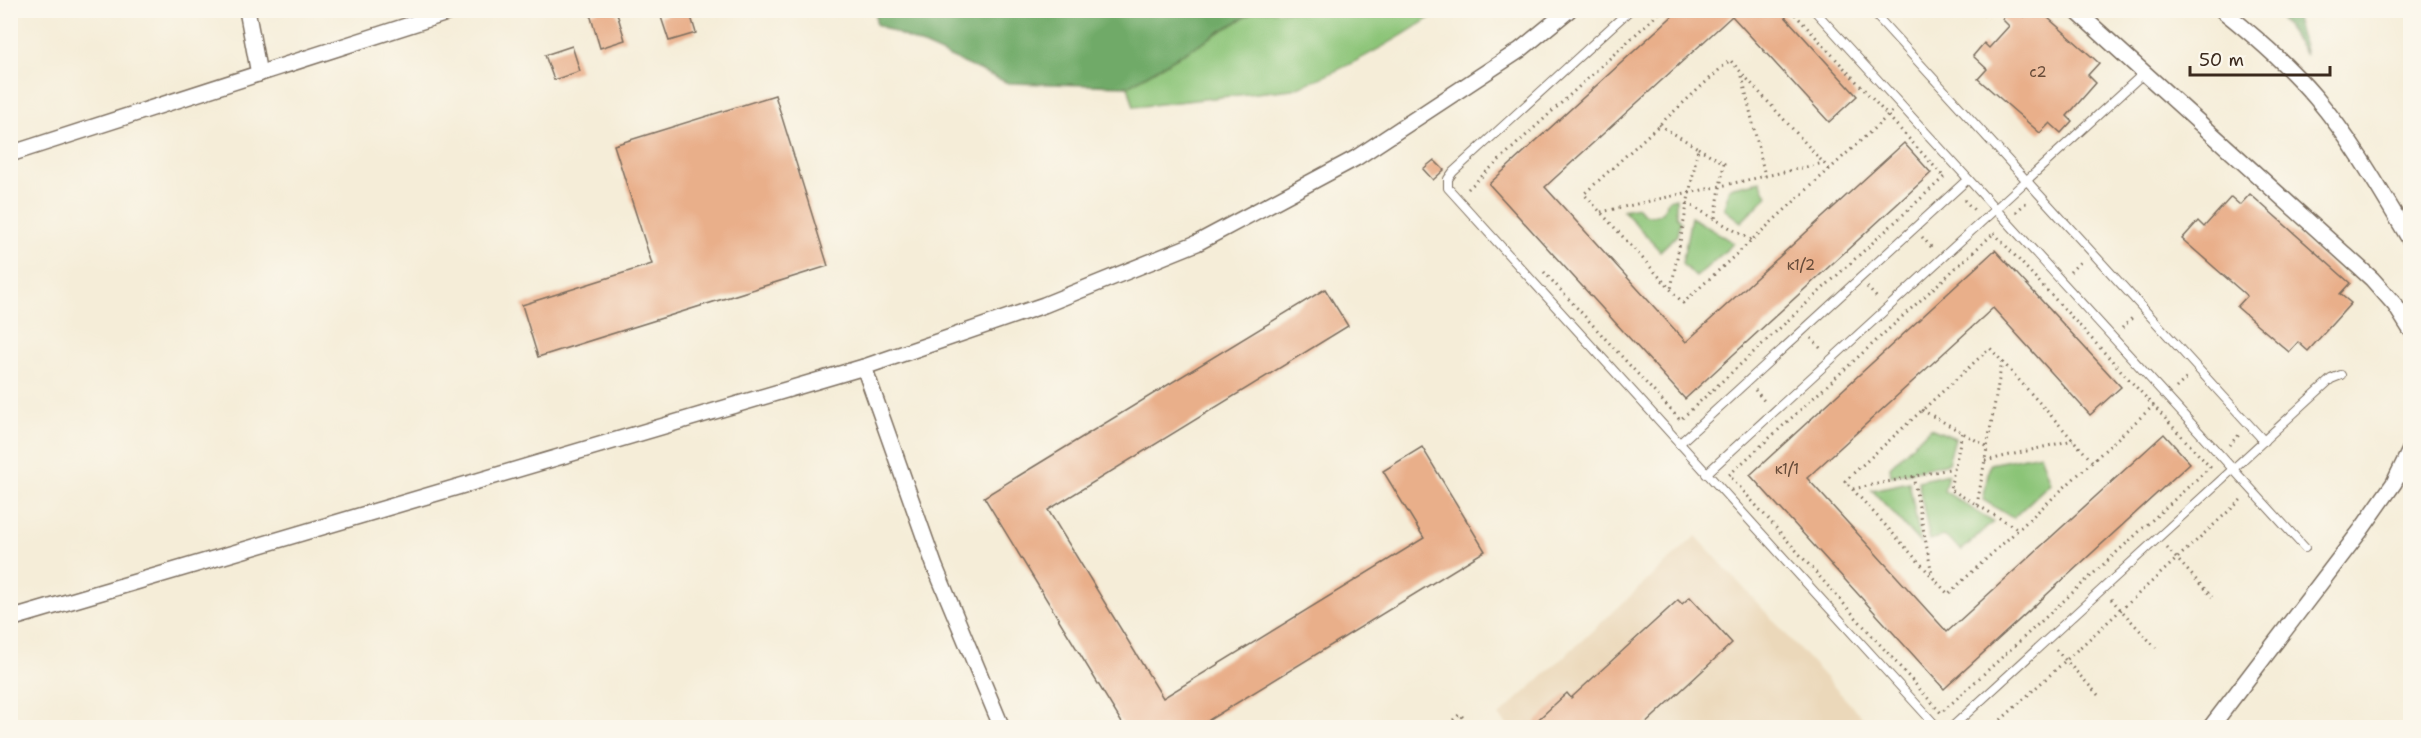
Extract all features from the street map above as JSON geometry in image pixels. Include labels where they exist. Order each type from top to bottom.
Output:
[{"type":"street","points":[[247,10],[259,74]]},
{"type":"street","points":[[10,154],[456,10]]},
{"type":"street","points":[[10,619],[864,367],[1044,305],[1197,243],[1356,158],[1520,50],[1569,10]]},
{"type":"street","points":[[2075,10],[2372,279],[2395,305],[2410,329]]},
{"type":"street","points":[[2222,10],[2262,42],[2317,99],[2410,240]]},
{"type":"street","points":[[864,367],[935,567],[1002,728]]},
{"type":"street","points":[[2210,728],[2361,530],[2394,483],[2410,450]]},
{"type":"lane","points":[[1630,10],[1453,172],[1448,179],[1448,188],[1938,728]]},
{"type":"lane","points":[[1814,10],[2304,548]]},
{"type":"lane","points":[[1871,10],[2264,441]]},
{"type":"lane","points":[[1706,474],[2145,72]]},
{"type":"lane","points":[[1679,444],[1968,179]]},
{"type":"lane","points":[[1951,728],[2331,379],[2341,375]]},
{"type":"path","points":[[1475,197],[1467,188],[1662,10]]},
{"type":"path","points":[[1791,10],[2210,467],[1941,713],[1729,476],[1994,233]]},
{"type":"path","points":[[1980,10],[1988,19]]},
{"type":"path","points":[[1829,169],[1730,60],[1584,194],[1683,303],[1900,105]]},
{"type":"path","points":[[1742,74],[1765,176]]},
{"type":"path","points":[[1659,125],[1725,163],[1715,219]]},
{"type":"path","points":[[1671,290],[1698,148]]},
{"type":"path","points":[[1600,212],[1824,163]]},
{"type":"path","points":[[1538,265],[1680,420],[1944,177]]},
{"type":"path","points":[[1688,203],[1752,240]]},
{"type":"path","points":[[1902,215],[1952,271]]},
{"type":"path","points":[[1848,266],[1898,321]]},
{"type":"path","points":[[1791,317],[1842,372]]},
{"type":"path","points":[[2092,461],[1990,348],[1845,481],[1948,594],[2165,395],[2170,394],[2198,368]]},
{"type":"path","points":[[1977,505],[2002,362]]},
{"type":"path","points":[[1735,369],[1786,423]]},
{"type":"path","points":[[1922,410],[1988,447]]},
{"type":"path","points":[[1962,433],[1950,489],[2018,529]]},
{"type":"path","points":[[1985,461],[2073,440]]},
{"type":"path","points":[[1853,489],[1955,467]]},
{"type":"path","points":[[1913,476],[1932,576]]},
{"type":"path","points":[[1992,728],[2252,490]]},
{"type":"path","points":[[2158,538],[2211,597]]},
{"type":"path","points":[[2102,589],[2156,648]]},
{"type":"path","points":[[2047,640],[2101,699]]},
{"type":"path","points":[[1444,728],[1460,714],[1473,728]]},
{"type":"shaded area","points":[[1696,536],[1871,727],[1510,728],[1499,716]]},
{"type":"green space","points":[[876,10],[1255,11],[1128,86],[1008,83],[876,24]]},
{"type":"green space","points":[[1255,11],[1440,11],[1369,54],[1292,89],[1134,107],[1128,86]]},
{"type":"green space","points":[[2264,11],[2294,11],[2306,54],[2280,18]]},
{"type":"green space","points":[[1760,181],[1767,196],[1741,222],[1724,209],[1729,188]]},
{"type":"green space","points":[[1676,198],[1676,216],[1680,221],[1677,235],[1660,251],[1623,210],[1637,207],[1646,214],[1655,215],[1663,210],[1668,200]]},
{"type":"green space","points":[[1691,217],[1734,243],[1696,277],[1682,264]]},
{"type":"green space","points":[[1930,428],[1955,438],[1948,463],[1891,476],[1890,467]]},
{"type":"green space","points":[[2040,454],[2050,483],[2013,518],[1983,500],[1990,464]]},
{"type":"green space","points":[[1948,474],[1944,491],[1993,522],[1962,550],[1944,536],[1930,540],[1918,481]]},
{"type":"green space","points":[[1909,482],[1921,544],[1872,490]]},
{"type":"building","points":[[601,10],[616,10],[625,40],[600,48],[590,14]]},
{"type":"building","points":[[689,10],[696,33],[669,41],[661,17]]},
{"type":"building","points":[[1679,10],[1779,10],[1857,96],[1829,122],[1732,16],[1545,187],[1686,342],[1904,143],[1931,173],[1685,399],[1489,184]]},
{"type":"building","points":[[2009,10],[2017,10],[2024,17],[2030,10],[2039,10],[2099,63],[2088,75],[2096,83],[2067,116],[2072,121],[2061,133],[2050,123],[2040,133],[1978,79],[1987,69],[1973,56],[1984,43],[1989,48],[2009,26],[2002,19]]},
{"type":"building","points":[[572,46],[580,71],[554,80],[545,55]]},
{"type":"building","points":[[775,95],[828,266],[538,357],[522,305],[652,264],[614,145]]},
{"type":"building","points":[[1434,160],[1444,170],[1433,180],[1423,169]]},
{"type":"building","points":[[2250,194],[2350,283],[2340,294],[2351,303],[2308,351],[2298,342],[2289,352],[2237,307],[2247,296],[2182,239],[2198,221],[2204,227],[2231,197],[2240,205]]},
{"type":"building","points":[[1995,250],[2121,387],[2090,415],[1993,308],[1807,478],[1947,632],[2164,434],[2190,463],[1944,689],[1750,475]]},
{"type":"building","points":[[1325,289],[1348,326],[1048,510],[1163,698],[1424,538],[1383,471],[1422,447],[1485,551],[1196,728],[1125,728],[984,497]]},
{"type":"building","points":[[1690,597],[1732,643],[1641,728],[1529,728],[1567,693],[1571,698],[1678,600],[1682,604]]}]
